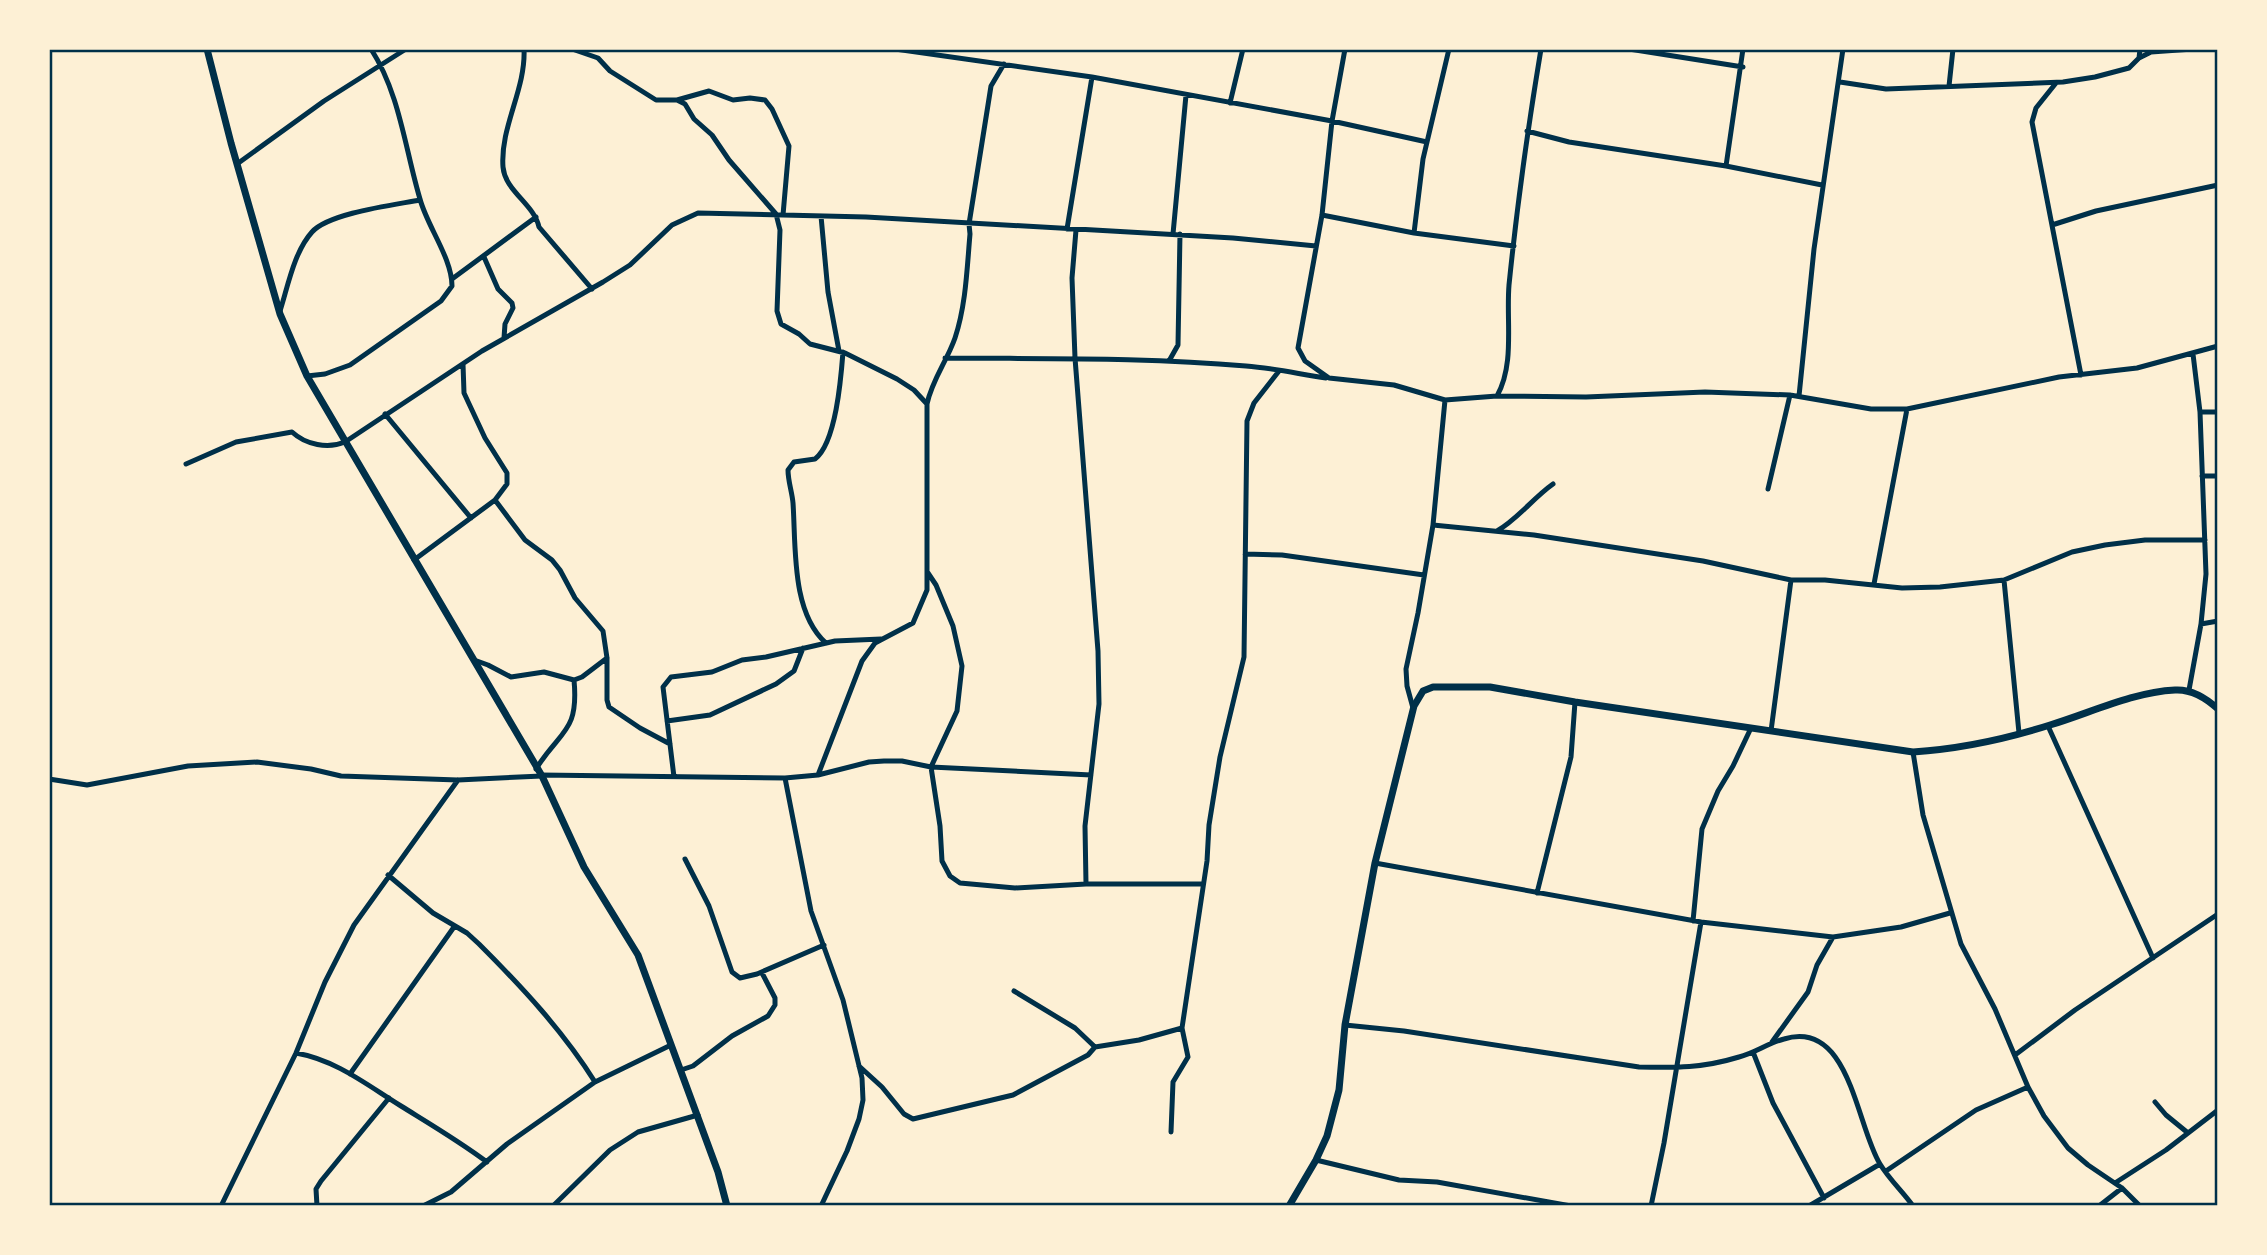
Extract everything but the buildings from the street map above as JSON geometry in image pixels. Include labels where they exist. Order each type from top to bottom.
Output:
[{"type":"street","points":[[207,49],[280,312],[307,376],[539,773],[584,867],[638,955],[718,1171],[727,1206]]},
{"type":"street","points":[[307,376],[325,374],[359,359],[441,301],[452,286],[452,279],[420,200],[396,104],[382,65],[371,49]]},
{"type":"street","points":[[237,164],[324,101],[406,49]]},
{"type":"street","points":[[524,49],[525,65],[513,108],[503,166],[507,181],[536,217],[539,227],[592,289]]},
{"type":"street","points":[[572,49],[582,50],[598,58],[610,71],[656,100],[677,100],[709,91],[733,100],[758,98],[768,103],[789,146],[779,214],[779,320],[810,344],[841,352],[897,379],[914,390],[927,404]]},
{"type":"street","points":[[895,49],[1092,77],[1332,121],[1427,142]]},
{"type":"street","points":[[1230,103],[1243,49]]},
{"type":"street","points":[[1329,378],[1305,361],[1298,348],[1322,215],[1332,121],[1345,49]]},
{"type":"street","points":[[1414,233],[1427,142],[1449,49]]},
{"type":"street","points":[[1497,396],[1506,374],[1509,288],[1527,131],[1541,49]]},
{"type":"street","points":[[1629,49],[1742,66]]},
{"type":"street","points":[[1726,166],[1744,49]]},
{"type":"street","points":[[1799,396],[1822,184],[1840,82],[1843,49]]},
{"type":"street","points":[[1949,86],[1953,49]]},
{"type":"street","points":[[2139,58],[2140,49]]},
{"type":"street","points":[[1840,82],[1886,89],[2056,83],[2129,68],[2139,58],[2151,52],[2193,49]]},
{"type":"street","points":[[818,775],[869,648],[913,623],[927,590],[927,404],[934,380],[955,337],[963,300],[969,224],[991,86],[1004,64]]},
{"type":"street","points":[[1068,229],[1092,77]]},
{"type":"street","points":[[2056,83],[2036,108],[2032,122],[2081,375]]},
{"type":"street","points":[[1169,361],[1178,345],[1176,234],[1186,95]]},
{"type":"street","points":[[677,100],[685,104],[694,119],[712,135],[729,160],[779,214]]},
{"type":"street","points":[[1527,131],[1569,142],[1822,184]]},
{"type":"street","points":[[2052,225],[2096,211],[2218,186]]},
{"type":"street","points":[[280,312],[302,247],[319,226],[378,208],[420,200]]},
{"type":"street","points":[[186,464],[236,442],[292,432],[299,438],[326,447],[345,442],[503,338],[630,265],[672,225],[698,213],[779,214],[1176,234],[1316,246]]},
{"type":"street","points":[[1322,215],[1414,233],[1514,246]]},
{"type":"street","points":[[821,216],[828,292],[841,352],[834,418],[825,446],[815,459],[794,462],[788,470],[793,499],[795,555],[804,607],[811,627],[826,643]]},
{"type":"street","points":[[452,279],[536,217]]},
{"type":"street","points":[[1076,229],[1072,278],[1075,358],[1098,651],[1099,704],[1085,826],[1086,884]]},
{"type":"street","points":[[484,257],[498,289],[512,303],[512,313],[503,338]]},
{"type":"street","points":[[945,358],[1075,358],[1247,366],[1394,385],[1445,400],[1497,396],[1586,397],[1705,392],[1790,395],[1871,409],[1907,409],[2035,382],[2137,368],[2218,346]]},
{"type":"street","points":[[2189,691],[2201,624],[2206,575],[2200,412],[2193,354]]},
{"type":"street","points":[[414,560],[495,499],[507,484],[507,473],[485,438],[464,393],[463,364]]},
{"type":"street","points":[[1171,1132],[1173,1082],[1188,1057],[1182,1028],[1207,861],[1214,787],[1244,657],[1247,421],[1254,403],[1279,371]]},
{"type":"street","points":[[1768,489],[1790,395]]},
{"type":"street","points":[[1413,708],[1407,687],[1406,669],[1433,525],[1445,400]]},
{"type":"street","points":[[1874,584],[1907,409]]},
{"type":"street","points":[[2200,412],[2218,412]]},
{"type":"street","points":[[385,414],[471,518]]},
{"type":"street","points":[[2202,476],[2218,476]]},
{"type":"street","points":[[1495,532],[1511,523],[1553,484]]},
{"type":"street","points":[[495,499],[525,540],[552,560],[575,598],[603,631],[609,706],[670,744]]},
{"type":"street","points":[[1433,525],[1534,535],[1703,561],[1791,580],[1902,588],[2004,580],[2072,552],[2105,545],[2145,540],[2204,540]]},
{"type":"street","points":[[1245,554],[1282,555],[1424,575]]},
{"type":"street","points":[[928,573],[936,585],[953,626],[962,666],[957,711],[931,767],[942,861],[950,876],[960,883],[1015,888],[1086,884],[1202,884]]},
{"type":"street","points":[[1771,731],[1791,580]]},
{"type":"street","points":[[2004,580],[2019,733]]},
{"type":"street","points":[[2201,624],[2218,621]]},
{"type":"street","points":[[674,777],[663,687],[671,677],[712,672],[736,662],[826,643],[852,639],[883,639]]},
{"type":"street","points":[[667,720],[710,715],[776,684],[794,671],[803,648]]},
{"type":"street","points":[[472,657],[479,663],[511,677],[544,672],[574,680],[607,657]]},
{"type":"street","points":[[539,773],[550,749],[570,726],[575,699],[574,680]]},
{"type":"street","points":[[1289,1206],[1327,1136],[1339,1090],[1345,1024],[1375,863],[1413,708],[1423,691],[1445,686],[1490,687],[1913,752],[1941,750],[2019,733],[2138,697],[2174,690],[2189,691],[2218,709]]},
{"type":"street","points":[[1537,894],[1571,757],[1575,702]]},
{"type":"street","points":[[2048,726],[2153,958]]},
{"type":"street","points":[[1693,921],[1702,829],[1718,791],[1751,728]]},
{"type":"street","points":[[1913,752],[1919,796],[1950,913],[1961,944],[1995,1009],[2028,1087],[2044,1116],[2068,1148],[2122,1188],[2140,1206]]},
{"type":"street","points":[[49,779],[87,785],[188,766],[257,762],[341,776],[458,780],[539,773],[785,778],[818,775],[869,762],[902,761],[931,767],[1091,775]]},
{"type":"street","points":[[785,778],[811,911],[843,1000],[859,1066],[863,1100],[847,1151],[821,1206]]},
{"type":"street","points":[[221,1206],[296,1053],[341,948],[388,875],[458,780]]},
{"type":"street","points":[[685,859],[709,906],[732,972],[740,978],[747,979],[824,945]]},
{"type":"street","points":[[1375,863],[1693,921],[1833,937],[1900,927],[1950,913]]},
{"type":"street","points":[[388,875],[454,927],[467,933],[516,981],[574,1049],[595,1082]]},
{"type":"street","points":[[2015,1055],[2075,1010],[2218,914]]},
{"type":"street","points":[[1651,1206],[1701,922]]},
{"type":"street","points":[[350,1074],[454,927]]},
{"type":"street","points":[[1771,1043],[1808,992],[1817,964],[1833,937]]},
{"type":"street","points":[[681,1070],[693,1066],[732,1036],[768,1016],[775,1004],[775,998],[762,973]]},
{"type":"street","points":[[1014,990],[1075,1028],[1095,1046]]},
{"type":"street","points":[[1345,1024],[1639,1067],[1677,1068],[1742,1057],[1771,1043],[1799,1035],[1809,1036],[1823,1045],[1849,1077],[1863,1123],[1880,1164],[1913,1206]]},
{"type":"street","points":[[859,1066],[882,1087],[904,1114],[913,1119],[1013,1095],[1088,1055],[1095,1046],[1139,1040],[1182,1028]]},
{"type":"street","points":[[423,1206],[451,1192],[507,1144],[595,1082],[671,1045]]},
{"type":"street","points":[[1753,1052],[1773,1103],[1824,1198]]},
{"type":"street","points":[[296,1053],[317,1057],[350,1074],[438,1127],[487,1162]]},
{"type":"street","points":[[1886,1171],[1976,1110],[2028,1087]]},
{"type":"street","points":[[317,1206],[316,1189],[321,1181],[389,1098]]},
{"type":"street","points":[[2155,1101],[2166,1115],[2188,1133]]},
{"type":"street","points":[[2115,1183],[2166,1150],[2218,1110]]},
{"type":"street","points":[[553,1206],[610,1150],[638,1132],[698,1115]]},
{"type":"street","points":[[1316,1160],[1399,1180],[1437,1182],[1571,1206]]},
{"type":"street","points":[[1809,1206],[1880,1164]]},
{"type":"street","points":[[2099,1206],[2122,1188]]}]
